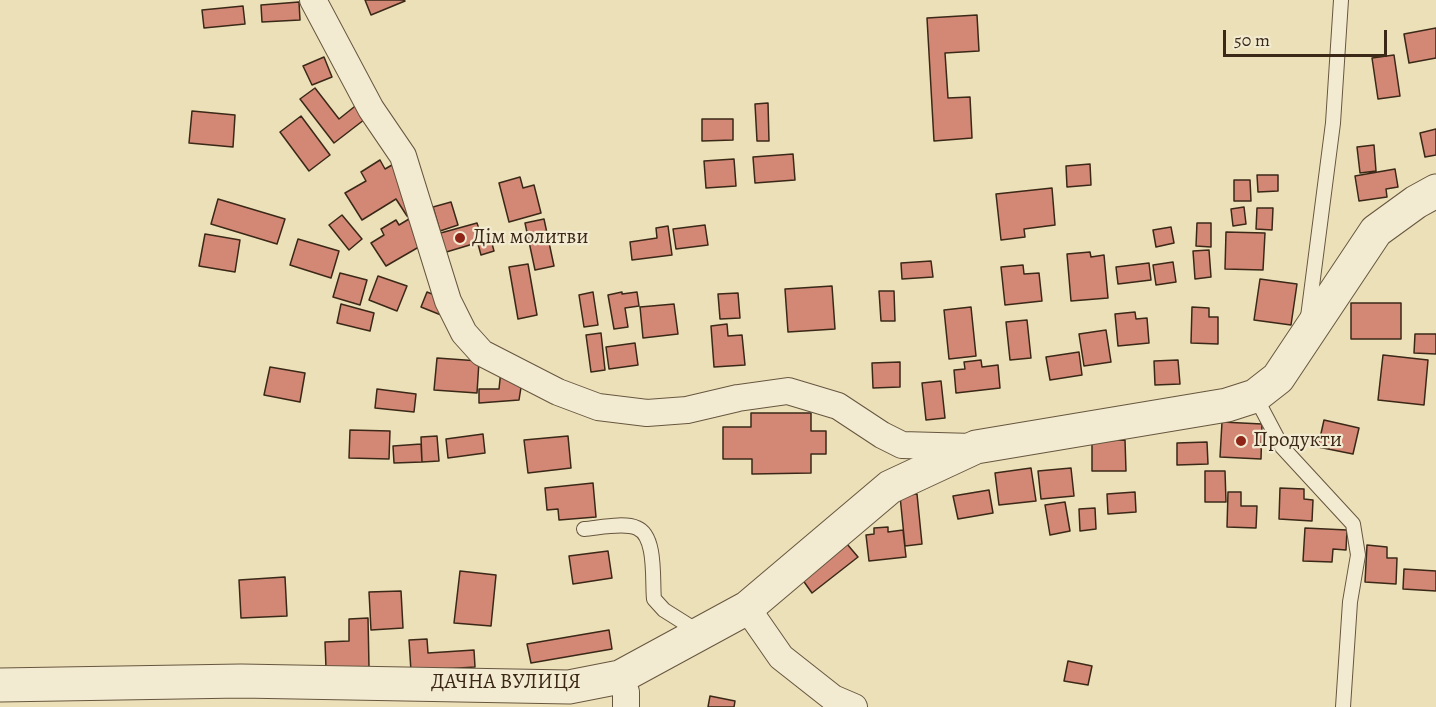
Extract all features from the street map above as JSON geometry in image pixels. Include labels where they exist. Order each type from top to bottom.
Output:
[{"type":"street","points":[[313,0],[371,109],[403,156],[448,301],[464,333],[482,353],[558,392],[598,407],[647,412],[687,410],[738,398],[788,390],[838,406],[882,435],[902,445],[976,447]]},
{"type":"street","points":[[1255,396],[1278,378],[1376,231],[1416,202],[1436,192]]},
{"type":"street","name":"ДАЧНА ВУЛИЦЯ","points":[[0,685],[241,681],[569,687],[623,692],[700,633],[747,608],[890,487],[976,447],[1227,405],[1255,396]]},
{"type":"street","points":[[747,608],[781,657],[832,698],[854,707]]},
{"type":"lane","points":[[1306,337],[1333,123],[1341,0]]},
{"type":"lane","points":[[1255,396],[1282,447],[1353,524],[1358,555],[1350,602],[1343,707]]},
{"type":"lane","points":[[584,529],[614,526],[638,528],[646,536],[652,552],[654,599],[664,610],[700,633]]},
{"type":"building","points":[[365,0],[404,0],[405,1],[371,15]]},
{"type":"building","points":[[299,2],[300,20],[262,22],[261,5]]},
{"type":"building","points":[[243,6],[245,24],[204,28],[202,10]]},
{"type":"building","points":[[977,15],[979,51],[945,53],[948,98],[970,97],[972,138],[934,141],[927,18]]},
{"type":"building","points":[[1436,28],[1436,58],[1409,63],[1404,34]]},
{"type":"building","points":[[1394,55],[1400,96],[1378,99],[1372,58]]},
{"type":"building","points":[[324,57],[332,77],[312,85],[303,66]]},
{"type":"building","points":[[315,88],[339,119],[359,103],[369,116],[334,143],[300,99]]},
{"type":"building","points":[[768,103],[769,141],[757,141],[755,104]]},
{"type":"building","points":[[192,111],[235,115],[233,147],[189,143]]},
{"type":"building","points":[[301,116],[330,155],[309,171],[280,132]]},
{"type":"building","points":[[702,119],[733,119],[733,140],[702,141]]},
{"type":"building","points":[[1436,129],[1436,155],[1425,157],[1420,133]]},
{"type":"building","points":[[1374,145],[1376,171],[1360,173],[1357,147]]},
{"type":"building","points":[[793,154],[795,180],[755,183],[753,157]]},
{"type":"building","points":[[734,159],[736,186],[706,188],[704,161]]},
{"type":"building","points":[[380,160],[385,169],[392,165],[419,209],[407,216],[396,199],[362,220],[345,193],[366,181],[361,172]]},
{"type":"building","points":[[1090,164],[1091,185],[1067,187],[1066,166]]},
{"type":"building","points":[[1395,169],[1398,187],[1386,189],[1387,197],[1359,201],[1355,176]]},
{"type":"building","points":[[1257,175],[1278,175],[1278,191],[1258,192]]},
{"type":"building","points":[[520,177],[523,188],[534,185],[541,213],[509,222],[499,183]]},
{"type":"building","points":[[1234,180],[1250,180],[1251,201],[1234,201]]},
{"type":"building","points":[[1052,188],[1055,225],[1024,229],[1025,237],[1001,240],[996,194]]},
{"type":"building","points":[[218,199],[285,219],[277,244],[211,224]]},
{"type":"building","points":[[451,202],[458,225],[440,231],[433,207]]},
{"type":"building","points":[[1244,207],[1246,224],[1233,226],[1231,209]]},
{"type":"building","points":[[1257,208],[1273,208],[1272,230],[1256,229]]},
{"type":"building","points":[[342,215],[362,239],[349,250],[329,225]]},
{"type":"building","points":[[409,219],[424,244],[386,266],[371,243],[384,235],[381,229],[396,220],[399,225]]},
{"type":"building","points":[[544,219],[554,266],[535,270],[525,223]]},
{"type":"building","name":"Дім молитви","points":[[477,223],[483,241],[443,253],[437,234]]},
{"type":"building","points":[[1197,223],[1211,223],[1211,247],[1196,246]]},
{"type":"building","points":[[705,225],[708,245],[676,249],[673,229]]},
{"type":"building","points":[[668,226],[672,255],[632,260],[630,242],[657,238],[656,228]]},
{"type":"building","points":[[1171,227],[1174,243],[1156,247],[1153,230]]},
{"type":"building","points":[[1226,232],[1265,233],[1263,270],[1225,269]]},
{"type":"building","points":[[205,234],[240,240],[235,272],[199,266]]},
{"type":"building","points":[[298,239],[339,251],[331,278],[290,265]]},
{"type":"building","points":[[491,240],[494,251],[481,255],[478,244]]},
{"type":"building","points":[[1209,250],[1211,277],[1195,279],[1193,251]]},
{"type":"building","points":[[1090,252],[1091,257],[1104,255],[1108,298],[1071,301],[1067,254]]},
{"type":"building","points":[[931,261],[933,277],[902,279],[901,263]]},
{"type":"building","points":[[1173,262],[1176,282],[1156,285],[1153,265]]},
{"type":"building","points":[[1149,263],[1151,280],[1118,284],[1116,267]]},
{"type":"building","points":[[528,264],[537,315],[518,319],[509,267]]},
{"type":"building","points":[[1023,265],[1024,274],[1039,273],[1042,301],[1005,305],[1001,267]]},
{"type":"building","points":[[340,273],[367,280],[360,305],[333,297]]},
{"type":"building","points":[[378,276],[407,286],[397,311],[369,300]]},
{"type":"building","points":[[1260,279],[1297,284],[1291,325],[1254,320]]},
{"type":"building","points":[[832,286],[835,329],[788,332],[785,289]]},
{"type":"building","points":[[879,291],[894,291],[895,321],[881,321]]},
{"type":"building","points":[[427,292],[447,300],[441,315],[421,307]]},
{"type":"building","points":[[593,292],[598,325],[584,327],[579,295]]},
{"type":"building","points":[[622,292],[622,294],[637,292],[639,306],[625,308],[628,327],[614,329],[608,295]]},
{"type":"building","points":[[738,293],[740,318],[720,319],[718,294]]},
{"type":"building","points":[[1351,303],[1401,303],[1401,339],[1351,339]]},
{"type":"building","points":[[341,304],[374,313],[370,331],[337,323]]},
{"type":"building","points":[[674,304],[678,334],[643,338],[640,307]]},
{"type":"building","points":[[971,307],[976,356],[949,359],[944,310]]},
{"type":"building","points":[[1192,307],[1209,308],[1209,317],[1218,317],[1218,344],[1191,343]]},
{"type":"building","points":[[1135,312],[1136,319],[1147,318],[1149,343],[1118,346],[1115,314]]},
{"type":"building","points":[[1027,320],[1031,358],[1010,360],[1006,322]]},
{"type":"building","points":[[727,324],[728,336],[742,335],[745,365],[714,367],[711,326]]},
{"type":"building","points":[[1106,330],[1111,362],[1084,366],[1079,334]]},
{"type":"building","points":[[601,333],[605,370],[591,372],[586,335]]},
{"type":"building","points":[[1415,334],[1436,334],[1436,354],[1414,353]]},
{"type":"building","points":[[635,343],[638,365],[609,369],[606,347]]},
{"type":"building","points":[[1079,352],[1082,375],[1050,380],[1046,357]]},
{"type":"building","points":[[1383,355],[1428,360],[1424,405],[1378,400]]},
{"type":"building","points":[[437,358],[479,361],[477,393],[434,390]]},
{"type":"building","points":[[981,360],[982,367],[998,365],[1000,388],[956,393],[954,370],[965,369],[964,362]]},
{"type":"building","points":[[1178,360],[1180,384],[1155,385],[1154,361]]},
{"type":"building","points":[[900,362],[900,387],[873,388],[872,363]]},
{"type":"building","points":[[270,367],[305,373],[300,402],[264,395]]},
{"type":"building","points":[[501,370],[522,381],[519,400],[479,403],[479,389],[499,389]]},
{"type":"building","points":[[941,381],[945,418],[926,420],[922,383]]},
{"type":"building","points":[[377,389],[416,394],[414,412],[375,408]]},
{"type":"building","points":[[751,413],[811,413],[811,431],[826,431],[826,454],[811,454],[811,473],[752,474],[752,459],[723,459],[723,427],[751,427]]},
{"type":"building","points":[[1324,420],[1359,428],[1353,454],[1318,447]]},
{"type":"building","name":"Продукти","points":[[1222,422],[1262,424],[1261,459],[1220,457]]},
{"type":"building","points":[[350,430],[390,431],[389,459],[349,458]]},
{"type":"building","points":[[483,434],[485,453],[448,458],[446,439]]},
{"type":"building","points":[[437,436],[439,461],[422,462],[421,437]]},
{"type":"building","points":[[568,436],[571,468],[528,473],[524,440]]},
{"type":"building","points":[[1125,440],[1126,471],[1092,471],[1092,441]]},
{"type":"building","points":[[1207,442],[1208,464],[1177,465],[1177,443]]},
{"type":"building","points":[[421,444],[422,462],[394,463],[393,446]]},
{"type":"building","points":[[1031,468],[1036,501],[999,505],[995,473]]},
{"type":"building","points":[[1071,468],[1074,496],[1041,499],[1038,471]]},
{"type":"building","points":[[1205,471],[1225,471],[1226,502],[1205,502]]},
{"type":"building","points":[[593,483],[596,517],[559,520],[558,509],[547,510],[545,488]]},
{"type":"building","points":[[1280,488],[1304,489],[1304,499],[1313,500],[1312,521],[1279,519]]},
{"type":"building","points":[[989,490],[993,513],[958,519],[953,496]]},
{"type":"building","points":[[1135,492],[1136,512],[1108,514],[1107,494]]},
{"type":"building","points":[[1228,492],[1241,492],[1241,506],[1257,506],[1256,528],[1227,527]]},
{"type":"building","points":[[917,494],[922,544],[905,546],[900,496]]},
{"type":"building","points":[[1065,502],[1070,531],[1050,535],[1045,505]]},
{"type":"building","points":[[1095,508],[1096,529],[1080,531],[1079,509]]},
{"type":"building","points":[[888,527],[888,532],[903,530],[906,557],[869,561],[866,535],[874,534],[874,528]]},
{"type":"building","points":[[1305,528],[1347,530],[1346,550],[1333,549],[1332,562],[1303,561]]},
{"type":"building","points":[[847,544],[858,557],[812,593],[802,579]]},
{"type":"building","points":[[1367,545],[1387,547],[1387,558],[1397,558],[1396,584],[1365,582]]},
{"type":"building","points":[[608,551],[612,578],[573,584],[569,556]]},
{"type":"building","points":[[1404,569],[1436,571],[1436,591],[1403,589]]},
{"type":"building","points":[[460,571],[496,575],[491,626],[454,623]]},
{"type":"building","points":[[285,577],[287,616],[241,618],[239,580]]},
{"type":"building","points":[[401,591],[403,628],[371,630],[369,592]]},
{"type":"building","points":[[368,618],[369,667],[326,668],[325,642],[349,641],[349,619]]},
{"type":"building","points":[[609,630],[612,649],[531,663],[527,644]]},
{"type":"building","points":[[427,639],[428,653],[474,650],[475,667],[411,671],[409,640]]},
{"type":"building","points":[[1068,661],[1092,666],[1088,685],[1064,681]]},
{"type":"building","points":[[710,696],[735,701],[734,707],[708,707]]},
{"type":"place","name":"Дім молитви","points":[[460,238]]},
{"type":"place","name":"Продукти","points":[[1241,441]]}]
